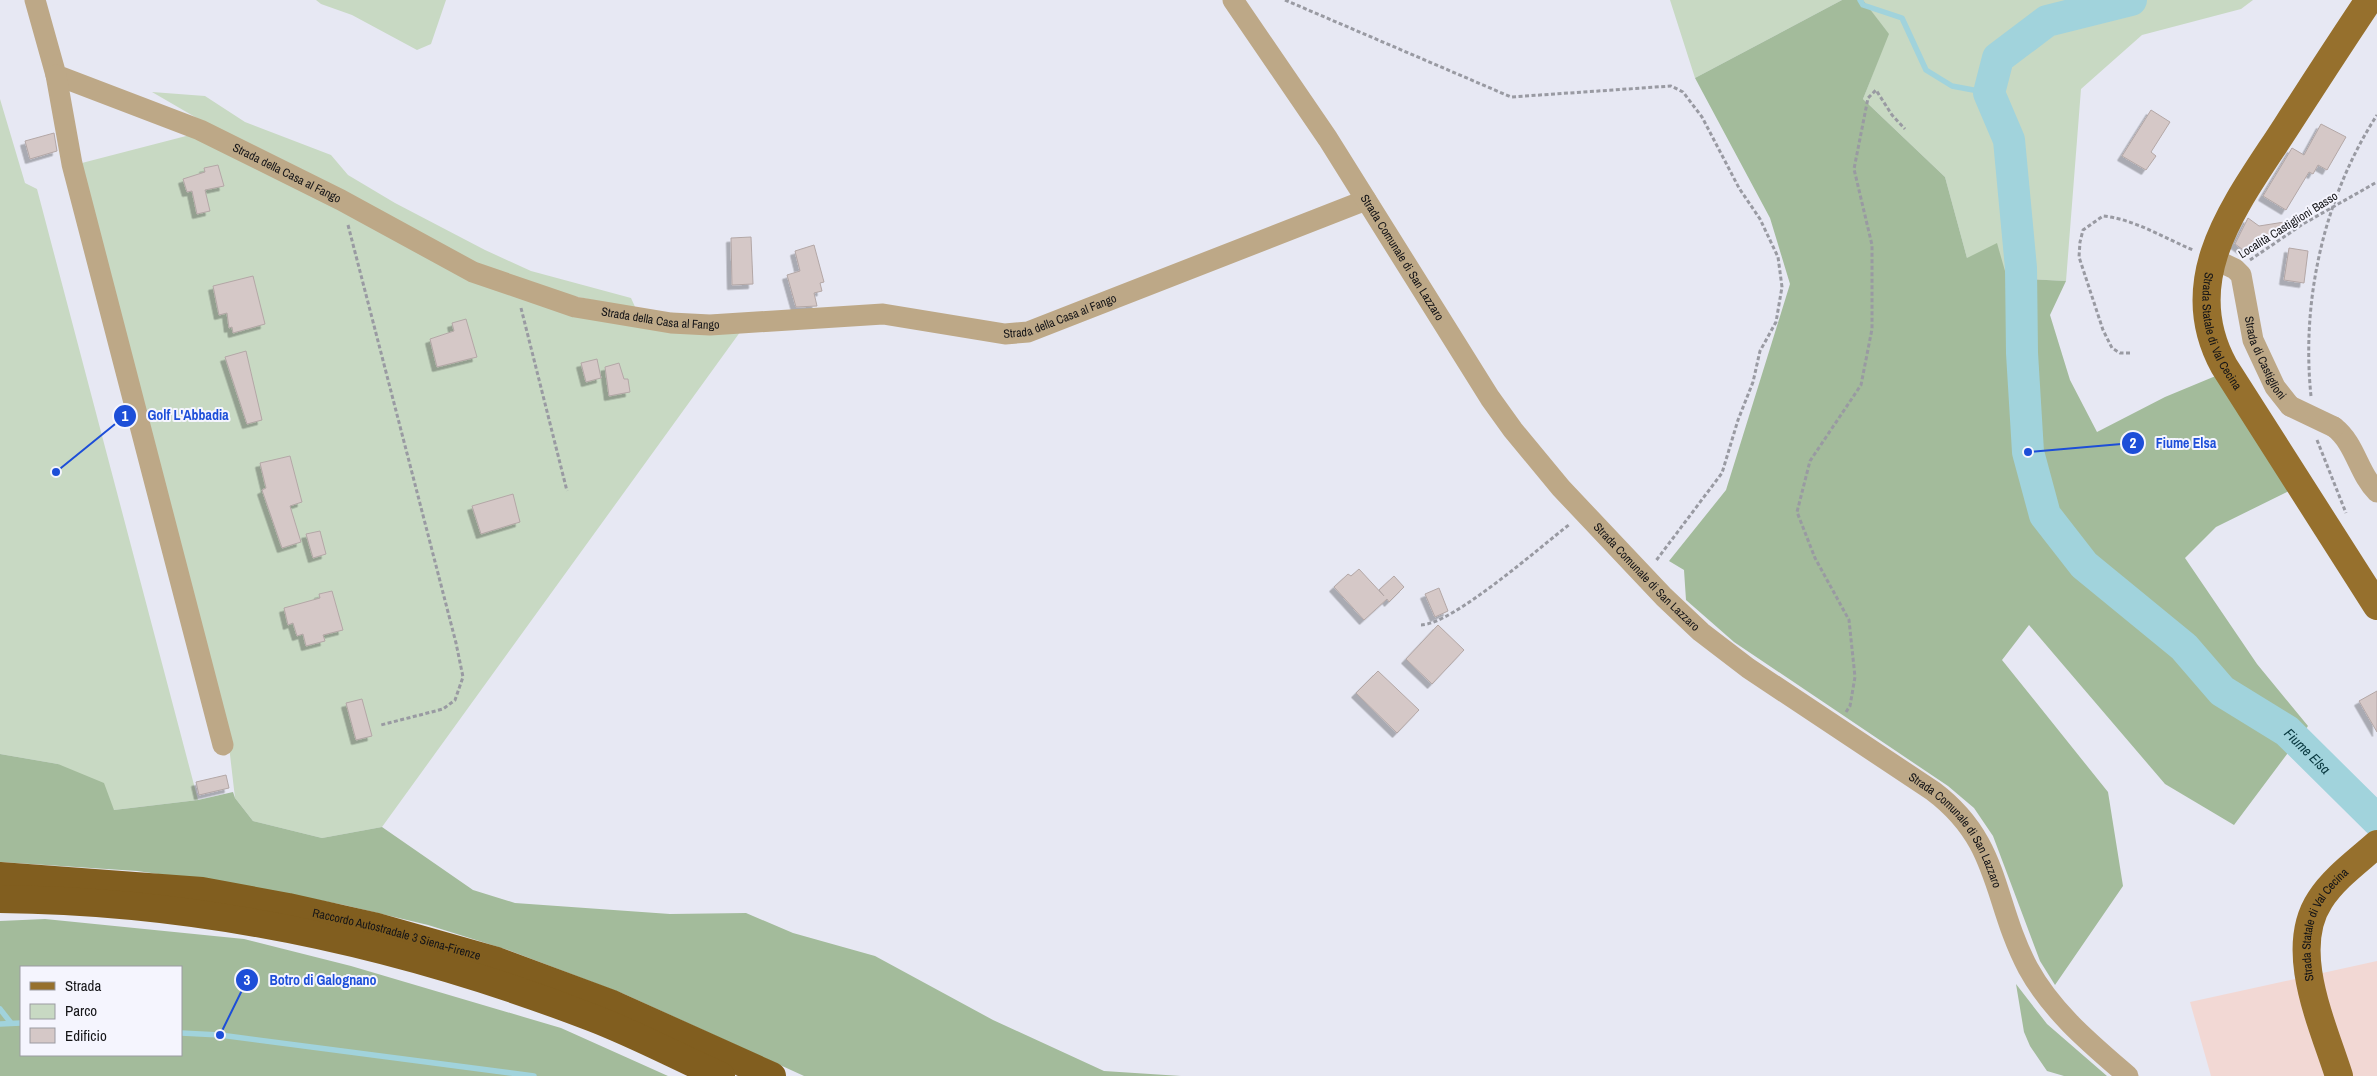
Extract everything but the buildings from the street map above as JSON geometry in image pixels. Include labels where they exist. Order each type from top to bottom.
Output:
[{"type":"highway","name":"Raccordo Autostradale 3 Siena-Firenze","points":[[0,876],[202,891],[288,907],[377,927],[514,967],[610,1004],[772,1076]]},
{"type":"highway","name":"Raccordo Autostradale 3 Siena-Firenze","points":[[0,899],[156,909],[258,923],[387,951],[527,993],[596,1019],[721,1076]]},
{"type":"main road","name":"Strada Statale di Val Cecina","points":[[2369,0],[2242,195],[2222,230],[2224,263],[2207,286],[2206,314],[2212,339],[2221,360],[2377,606]]},
{"type":"main road","name":"Strada Statale di Val Cecina","points":[[2339,1076],[2310,980],[2306,954],[2307,932],[2311,916],[2330,886],[2377,844]]},
{"type":"street","points":[[36,0],[56,75],[72,164],[223,745]]},
{"type":"street","name":"Strada Comunale di San Lazzaro","points":[[1233,0],[1323,131],[1436,314],[1501,414],[1522,441],[1584,513],[1644,576],[1715,644],[1933,790],[1964,818],[1984,849],[2018,949],[2033,977],[2075,1030],[2128,1076]]},
{"type":"street","name":"Strada della Casa al Fango","points":[[56,75],[200,130],[341,200],[473,272],[515,288],[575,307],[671,323],[710,325],[883,314],[1005,334],[1028,332],[1366,200]]},
{"type":"street","name":"Strada di Castiglioni","points":[[2224,263],[2243,280],[2247,318],[2253,340],[2275,387],[2290,406],[2325,432],[2343,434],[2366,479],[2377,492]]},
{"type":"path","points":[[1285,0],[1511,97],[1671,86],[1683,92],[1702,117],[1739,188],[1764,226],[1778,257],[1782,286],[1776,322],[1760,350],[1753,382],[1738,420],[1722,473],[1644,576]]},
{"type":"path","points":[[1837,727],[1850,706],[1855,677],[1849,620],[1815,558],[1797,512],[1810,461],[1861,385],[1872,329],[1872,245],[1854,169],[1868,98],[1876,90],[1892,115],[1905,128]]},
{"type":"path","points":[[2312,404],[2310,350],[2313,294],[2321,249],[2333,206],[2348,168],[2377,115]]},
{"type":"path","name":"Località Castiglioni Basso","points":[[2224,263],[2377,182]]},
{"type":"path","points":[[341,200],[456,643],[463,678],[455,700],[443,709],[381,724]]},
{"type":"path","points":[[2130,353],[2120,353],[2112,348],[2103,330],[2079,257],[2083,230],[2103,216],[2112,217],[2128,221],[2224,263]]},
{"type":"path","points":[[515,288],[568,491]]},
{"type":"path","points":[[2325,432],[2325,462],[2348,517]]},
{"type":"path","points":[[1421,626],[1439,621],[1460,608],[1584,513]]},
{"type":"shaded area","points":[[2377,961],[2377,1076],[2211,1076],[2190,1002]]},
{"type":"green space","points":[[316,0],[446,0],[431,44],[417,50],[352,15],[321,4]]},
{"type":"green space","points":[[1670,0],[1842,0],[1695,78]]},
{"type":"green space","points":[[1842,0],[1863,0],[1889,34],[1863,99],[1945,177],[1967,258],[1997,243],[2007,278],[2066,281],[2050,315],[2070,380],[2097,432],[2165,397],[2218,375],[2291,490],[2216,527],[2185,558],[2257,664],[2308,726],[2234,825],[2165,784],[2029,625],[2002,660],[2108,792],[2123,886],[2055,985],[2040,961],[1993,836],[1974,808],[1948,786],[1734,642],[1686,600],[1684,570],[1669,561],[1726,490],[1790,284],[1770,218],[1695,78]]},
{"type":"green space","points":[[1863,0],[2253,0],[2241,9],[2142,35],[2081,89],[2066,281],[2007,278],[1967,258],[1945,177],[1863,99],[1888,34]]},
{"type":"green space","points":[[152,92],[205,96],[245,122],[331,155],[348,175],[395,203],[485,250],[531,271],[631,298],[636,309],[559,293],[491,271],[214,128]]},
{"type":"green space","points":[[0,99],[25,183],[37,189],[198,800],[114,810],[58,764],[0,754]]},
{"type":"green space","points":[[190,135],[492,285],[743,328],[382,827],[322,838],[253,821],[235,798],[229,746],[78,164]]},
{"type":"green space","points":[[0,754],[58,764],[104,783],[114,810],[198,800],[233,792],[235,798],[253,821],[322,838],[382,827],[473,890],[515,903],[670,914],[746,913],[793,933],[875,956],[993,1020],[1104,1071],[1181,1076],[804,1076],[624,994],[508,950],[428,925],[344,905],[251,887],[137,871],[0,862]]},
{"type":"green space","points":[[45,919],[244,939],[351,966],[561,1028],[668,1076],[0,1076],[0,921]]},
{"type":"green space","points":[[2016,984],[2047,1024],[2107,1076],[2064,1076],[2047,1071],[2030,1046],[2024,1032]]},
{"type":"waterway","points":[[1860,0],[1863,5],[1902,18],[1926,70],[1952,86],[1989,93]]},
{"type":"waterway","name":"Fiume Elsa","points":[[2131,0],[2047,21],[1998,58],[1989,93],[2009,140],[2021,268],[2022,353],[2028,452],[2045,515],[2084,565],[2184,647],[2222,691],[2287,731],[2377,820]]},
{"type":"waterway","points":[[0,1009],[11,1023]]},
{"type":"waterway","points":[[0,1024],[20,1023]]},
{"type":"waterway","points":[[182,1033],[220,1035],[534,1076]]},
{"type":"place","name":"Fiume Elsa","points":[[2028,452]]},
{"type":"place","name":"Golf L'Abbadia","points":[[56,472]]},
{"type":"place","name":"Botro di Galognano","points":[[220,1035]]}]
